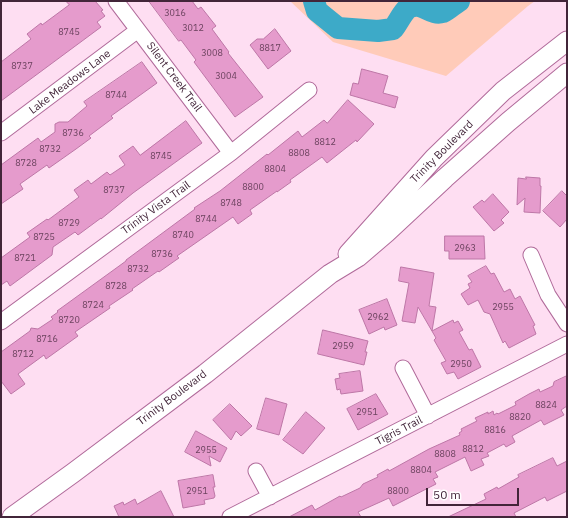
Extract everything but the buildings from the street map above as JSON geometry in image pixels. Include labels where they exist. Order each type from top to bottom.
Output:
[{"type":"main road","name":"Trinity Boulevard","points":[[330,274],[374,223],[434,158],[503,91],[567,42]]},
{"type":"main road","name":"Trinity Boulevard","points":[[12,517],[205,374],[330,274],[358,257],[386,233],[450,172],[567,73]]},
{"type":"street","name":"Silent Creek Trail","points":[[116,1],[231,153]]},
{"type":"street","name":"Lake Meadows Lane","points":[[1,133],[138,30]]},
{"type":"street","name":"Trinity Vista Trail","points":[[1,322],[231,153],[309,90]]},
{"type":"street","points":[[531,255],[548,295],[567,324]]},
{"type":"street","name":"Tigris Trail","points":[[230,517],[567,344]]},
{"type":"street","points":[[403,368],[428,416]]},
{"type":"street","points":[[256,471],[270,497]]},
{"type":"shaded area","points":[[290,1],[535,1],[446,76],[333,42]]},
{"type":"waterway","points":[[314,1],[317,11],[338,28],[378,31],[393,29],[406,10],[413,6],[422,7],[438,13],[445,11],[459,1]]}]
